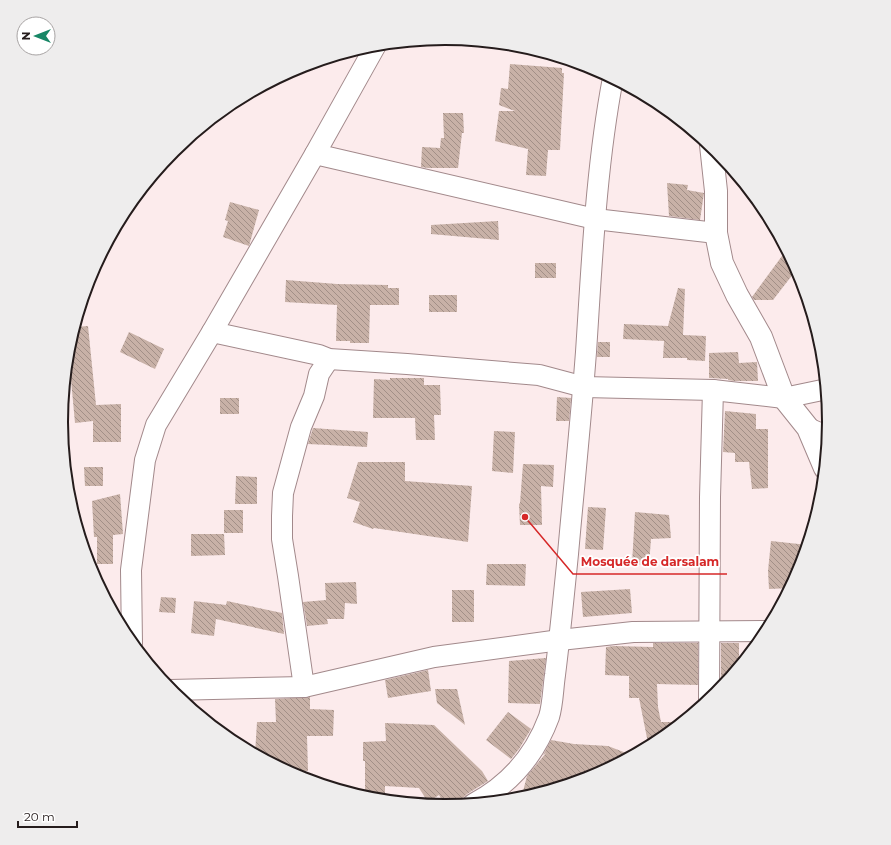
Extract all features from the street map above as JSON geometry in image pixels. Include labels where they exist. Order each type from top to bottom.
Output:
[{"type":"street","points":[[132,632],[131,570],[145,460],[156,425],[212,332],[372,52]]},
{"type":"street","points":[[485,798],[508,780],[526,761],[540,738],[550,715],[560,640],[584,387],[595,219],[612,84]]},
{"type":"street","points":[[315,154],[595,219],[716,233]]},
{"type":"street","points":[[712,156],[716,191],[716,233],[722,263],[737,295],[761,337],[784,398],[808,428],[821,457]]},
{"type":"street","points":[[212,332],[319,355],[329,359],[539,375],[584,387],[712,390],[784,398],[821,390]]},
{"type":"street","points":[[304,687],[282,539],[282,516],[284,493],[301,427],[314,396],[319,374],[329,359]]},
{"type":"street","points":[[709,692],[712,390]]},
{"type":"street","points":[[808,428],[823,434]]},
{"type":"street","points":[[180,690],[304,687],[434,657],[633,632],[760,631]]},
{"type":"building","points":[[510,64],[562,68],[562,73],[564,73],[560,150],[548,150],[546,176],[526,175],[528,149],[495,141],[499,111],[515,111],[499,105],[501,88],[508,89]]},
{"type":"building","points":[[443,113],[463,113],[464,133],[462,133],[458,168],[421,167],[422,147],[440,148],[441,138],[444,138]]},
{"type":"building","points":[[667,183],[688,185],[687,190],[704,193],[700,220],[669,216]]},
{"type":"building","points":[[230,202],[259,210],[249,246],[223,237],[228,221],[225,220]]},
{"type":"building","points":[[498,221],[499,240],[431,234],[431,225]]},
{"type":"building","points":[[782,256],[784,256],[793,275],[773,300],[754,300],[752,297]]},
{"type":"building","points":[[535,263],[556,263],[556,278],[535,278]]},
{"type":"building","points":[[286,280],[337,284],[388,285],[388,288],[399,288],[399,305],[370,305],[369,343],[336,341],[337,305],[285,302]]},
{"type":"building","points":[[678,288],[685,289],[683,335],[706,336],[705,361],[687,360],[687,358],[663,358],[664,341],[623,339],[624,324],[668,326]]},
{"type":"building","points":[[429,295],[457,295],[457,312],[429,312]]},
{"type":"building","points":[[88,326],[96,405],[121,404],[121,442],[93,442],[93,421],[75,423],[71,377],[81,327]]},
{"type":"building","points":[[129,332],[164,349],[155,369],[120,352]]},
{"type":"building","points":[[598,342],[610,342],[610,357],[597,357]]},
{"type":"building","points":[[738,352],[739,363],[757,362],[758,381],[734,381],[728,379],[709,378],[709,353]]},
{"type":"building","points":[[390,378],[424,378],[424,385],[440,385],[441,415],[434,415],[435,440],[416,440],[415,418],[373,418],[374,379],[390,380]]},
{"type":"building","points":[[557,397],[571,398],[569,421],[556,421]]},
{"type":"building","points":[[220,398],[239,398],[239,414],[220,414]]},
{"type":"building","points":[[725,411],[756,414],[756,429],[768,429],[768,488],[752,489],[749,462],[735,462],[735,453],[723,452]]},
{"type":"building","points":[[313,428],[368,432],[367,447],[308,444]]},
{"type":"building","points":[[494,431],[515,432],[513,473],[492,471]]},
{"type":"building","points":[[358,462],[405,462],[405,481],[472,486],[468,542],[373,529],[353,522],[360,502],[347,498]]},
{"type":"building","points":[[523,464],[554,465],[553,487],[541,486],[542,525],[520,525],[519,504]]},
{"type":"building","points":[[84,467],[103,467],[103,486],[85,486]]},
{"type":"building","points":[[236,476],[257,477],[257,504],[235,504]]},
{"type":"building","points":[[120,494],[123,534],[113,535],[113,564],[97,564],[97,537],[94,537],[92,501]]},
{"type":"building","points":[[588,507],[606,508],[603,550],[585,549]]},
{"type":"building","points":[[224,510],[243,510],[243,533],[224,533]]},
{"type":"building","points":[[635,512],[669,515],[671,538],[651,539],[649,565],[632,564]]},
{"type":"building","points":[[191,534],[224,534],[225,555],[191,556]]},
{"type":"building","points":[[771,541],[803,544],[784,588],[769,589],[768,571]]},
{"type":"building","points":[[487,564],[526,564],[525,586],[486,585]]},
{"type":"building","points":[[356,582],[357,604],[345,603],[344,619],[327,619],[328,624],[307,626],[303,602],[326,600],[325,583]]},
{"type":"building","points":[[630,589],[632,613],[583,617],[581,592]]},
{"type":"building","points":[[452,590],[474,590],[474,622],[452,622]]},
{"type":"building","points":[[161,597],[176,598],[175,613],[159,612]]},
{"type":"building","points":[[194,601],[226,605],[227,601],[282,613],[284,634],[216,619],[214,636],[191,633]]},
{"type":"building","points":[[653,643],[698,643],[698,685],[657,684],[658,707],[661,722],[675,722],[648,741],[639,698],[629,698],[629,676],[605,675],[606,647],[653,647]]},
{"type":"building","points":[[721,643],[739,643],[739,659],[721,679]]},
{"type":"building","points":[[546,658],[540,704],[508,703],[509,661]]},
{"type":"building","points":[[428,670],[431,691],[388,698],[385,680]]},
{"type":"building","points":[[435,689],[457,689],[465,725],[437,703]]},
{"type":"building","points":[[310,697],[310,709],[334,710],[333,736],[307,736],[308,771],[301,771],[255,748],[257,722],[276,722],[275,699]]},
{"type":"building","points":[[508,712],[531,729],[511,759],[486,740]]},
{"type":"building","points":[[385,723],[434,725],[482,771],[488,781],[461,799],[442,800],[439,795],[432,799],[426,799],[419,788],[385,786],[385,795],[365,791],[365,761],[363,761],[363,742],[386,741]]},
{"type":"building","points":[[551,740],[574,744],[608,746],[626,753],[590,771],[567,780],[523,792],[527,776],[546,753],[543,755]]},
{"type":"place","name":"Mosquée de darsalam","points":[[525,517]]}]
